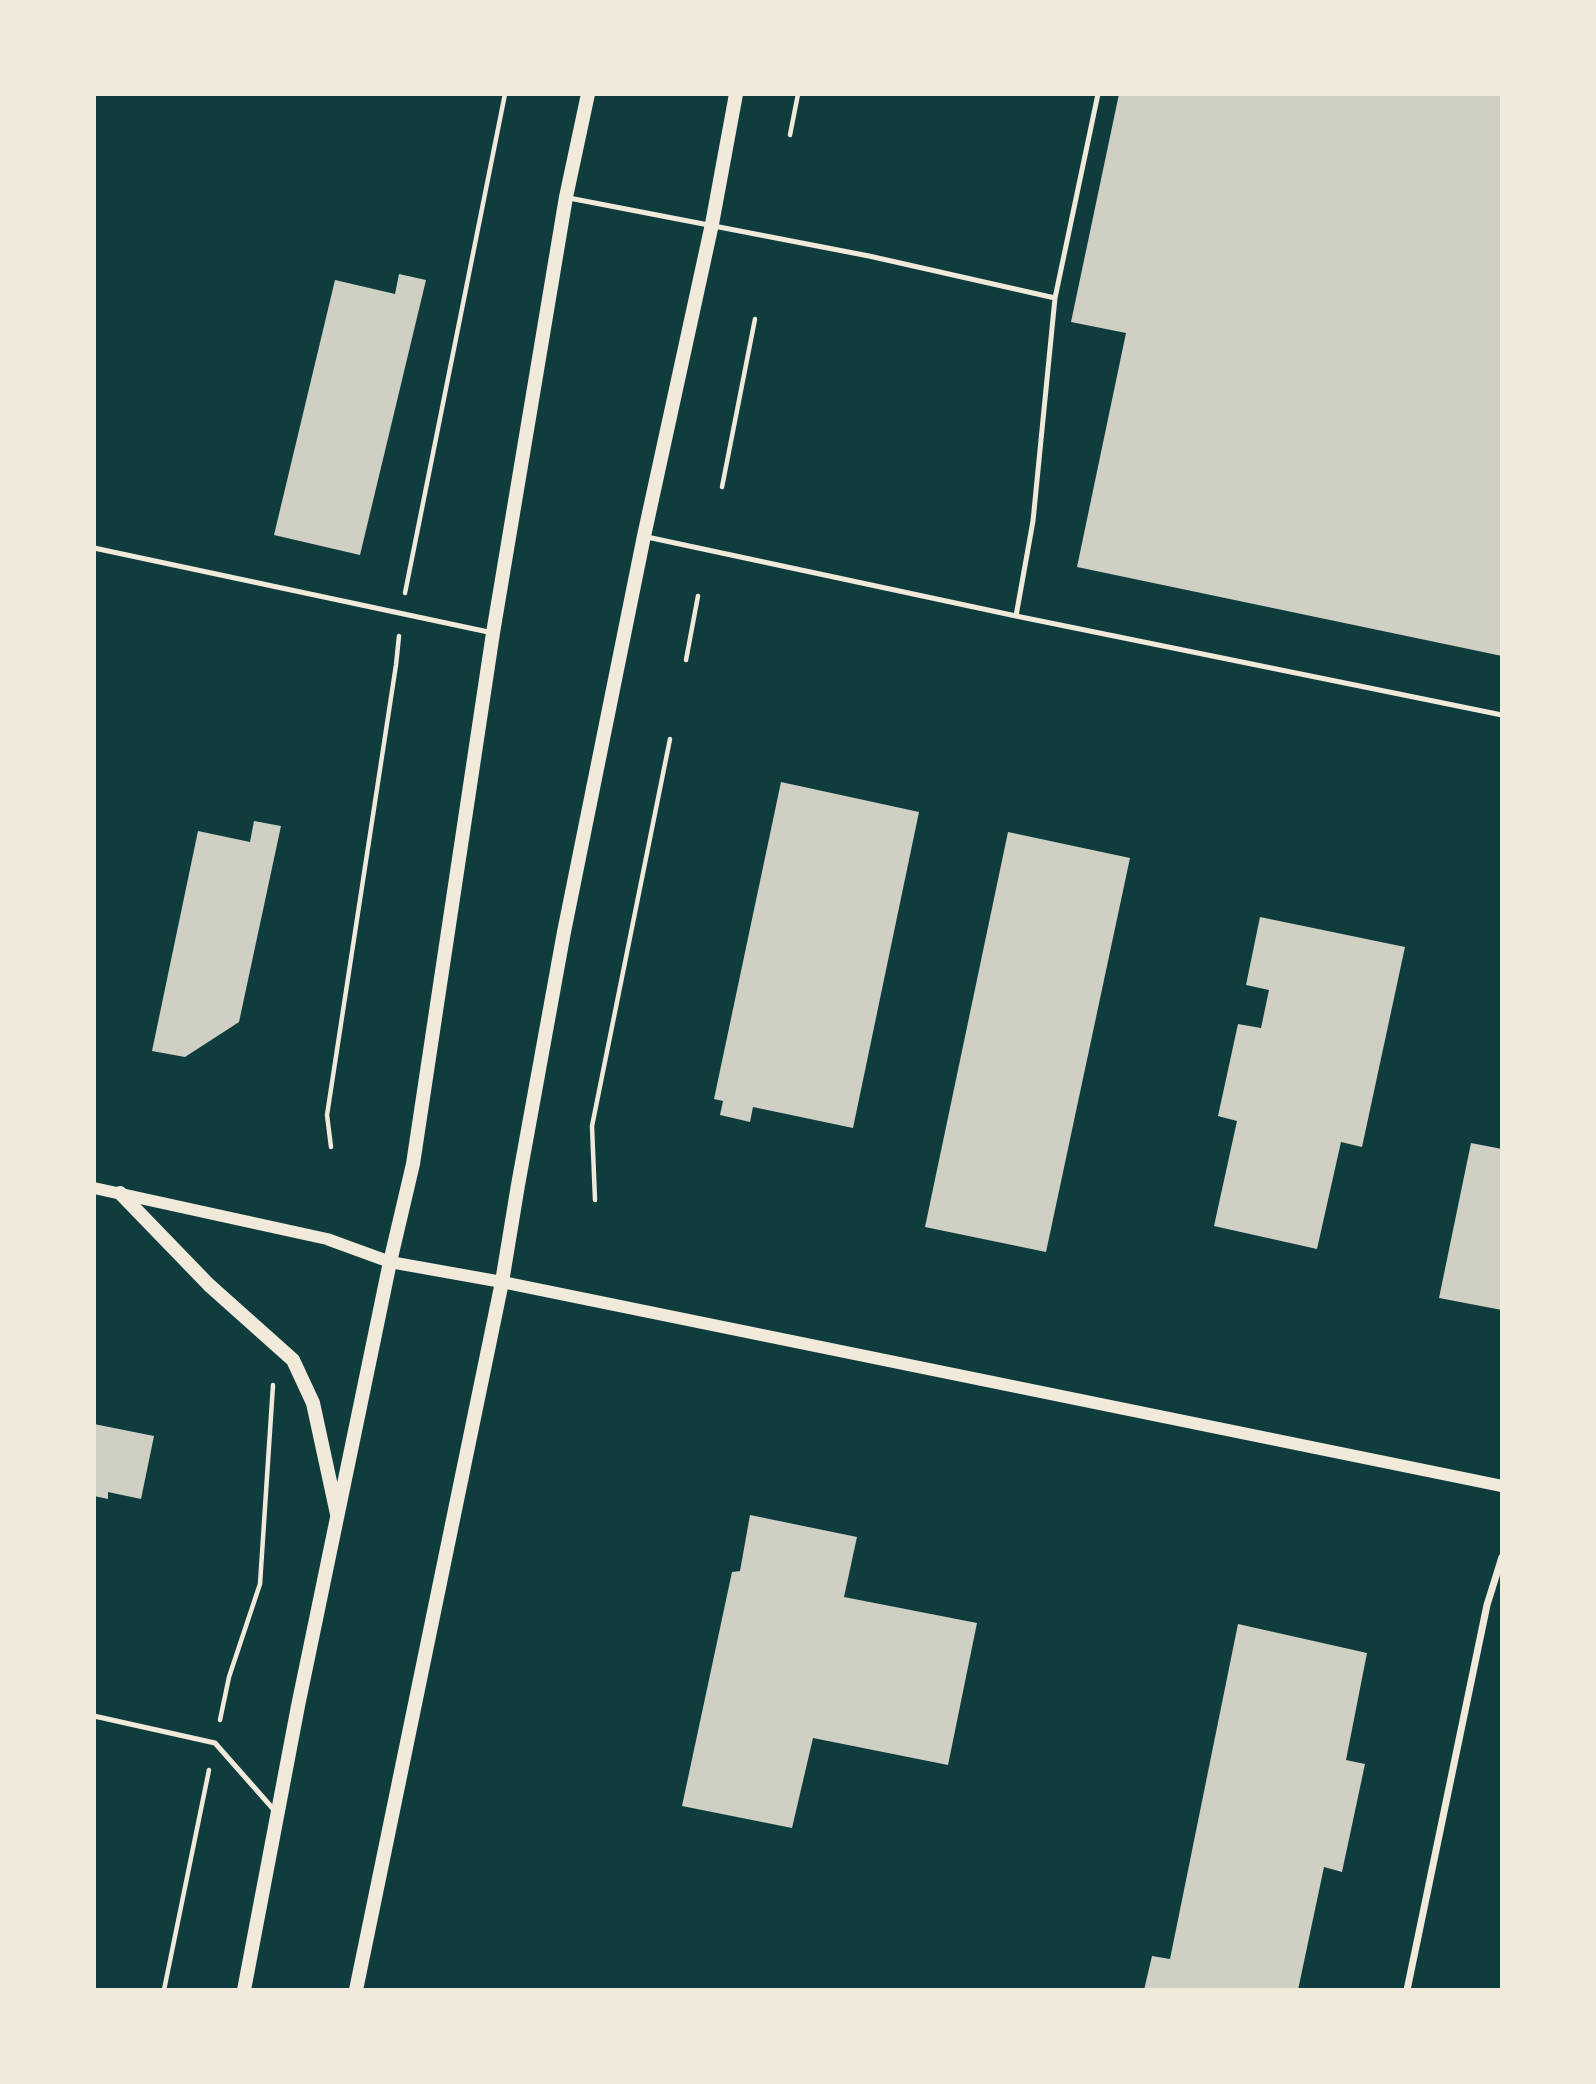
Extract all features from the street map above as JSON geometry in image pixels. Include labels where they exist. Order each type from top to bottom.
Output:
[{"type":"main road","points":[[244,1990],[298,1706],[412,1164],[493,633],[566,197],[588,94]]},
{"type":"main road","points":[[356,1990],[502,1282],[564,932],[737,94]]},
{"type":"main road","points":[[120,1193],[209,1284],[293,1360],[313,1403],[338,1519]]},
{"type":"street","points":[[94,1188],[327,1239],[390,1262],[502,1282],[1502,1486]]},
{"type":"street","points":[[1406,1990],[1488,1605],[1502,1557]]},
{"type":"lane","points":[[1016,616],[1034,521],[1055,298],[1098,94]]},
{"type":"lane","points":[[566,197],[869,256],[1055,298]]},
{"type":"lane","points":[[644,536],[1016,616],[1502,715]]},
{"type":"lane","points":[[94,548],[493,633]]},
{"type":"lane","points":[[94,1716],[215,1743],[277,1814]]},
{"type":"path","points":[[790,135],[798,94]]},
{"type":"path","points":[[722,487],[755,319]]},
{"type":"path","points":[[686,660],[698,596]]},
{"type":"path","points":[[595,1200],[592,1126],[670,739]]},
{"type":"path","points":[[164,1990],[229,1677],[260,1584],[273,1381]]},
{"type":"building","points":[[1119,94],[1502,94],[1502,656],[1077,567],[1126,333],[1071,322]]},
{"type":"building","points":[[399,274],[426,280],[360,555],[274,535],[335,280],[395,294]]},
{"type":"building","points":[[781,782],[919,812],[853,1128],[753,1107],[750,1122],[720,1115],[723,1101],[714,1099]]},
{"type":"building","points":[[254,821],[281,826],[239,1022],[185,1057],[152,1051],[198,831],[250,842]]},
{"type":"building","points":[[1008,832],[1130,858],[1046,1252],[925,1227]]},
{"type":"building","points":[[1260,917],[1405,947],[1362,1147],[1341,1142],[1317,1249],[1214,1226],[1237,1121],[1218,1116],[1238,1024],[1261,1028],[1269,990],[1246,985]]},
{"type":"building","points":[[1471,1143],[1502,1149],[1502,1310],[1439,1298]]},
{"type":"building","points":[[94,1424],[154,1436],[141,1499],[108,1492],[108,1499],[94,1496]]},
{"type":"building","points":[[750,1515],[857,1537],[844,1597],[977,1623],[948,1765],[813,1738],[792,1828],[682,1806],[732,1572],[740,1571]]},
{"type":"building","points":[[1238,1624],[1367,1653],[1346,1760],[1365,1764],[1342,1872],[1324,1867],[1298,1990],[1144,1990],[1152,1956],[1170,1959]]}]
